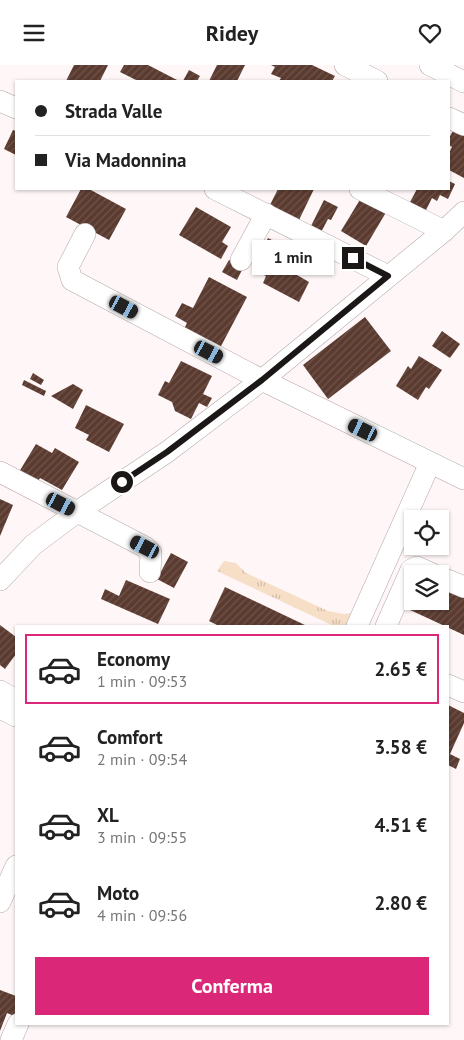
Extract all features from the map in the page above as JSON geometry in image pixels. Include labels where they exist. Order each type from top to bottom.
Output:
[{"type":"street","points":[[345,65],[375,80]]},
{"type":"street","points":[[430,65],[464,82]]},
{"type":"street","points":[[0,101],[15,108]]},
{"type":"street","points":[[450,118],[464,125]]},
{"type":"street","points":[[217,190],[388,276]]},
{"type":"street","points":[[362,190],[444,231]]},
{"type":"street","points":[[0,580],[33,545],[77,512],[167,452],[262,380],[444,231],[464,212]]},
{"type":"street","points":[[241,259],[266,214]]},
{"type":"street","points":[[85,234],[68,267],[72,280],[262,380],[464,479]]},
{"type":"street","points":[[357,625],[430,463]]},
{"type":"street","points":[[0,473],[145,547],[151,553],[150,573]]},
{"type":"street","points":[[449,581],[464,587]]},
{"type":"street","points":[[386,625],[404,585]]},
{"type":"street","points":[[449,685],[464,692]]},
{"type":"street","points":[[0,691],[15,699]]},
{"type":"street","points":[[0,708],[15,716]]},
{"type":"street","points":[[0,902],[15,868]]},
{"type":"street","points":[[11,1040],[18,1025]]},
{"type":"green space","points":[[224,561],[236,563],[246,573],[328,611],[344,614],[359,612],[353,625],[332,625],[217,571]]},
{"type":"building","points":[[74,65],[108,65],[100,80],[66,80]]},
{"type":"building","points":[[124,65],[148,65],[177,80],[136,80],[120,72]]},
{"type":"building","points":[[217,65],[245,65],[238,80],[210,80]]},
{"type":"building","points":[[271,65],[312,65],[335,76],[333,80],[280,80],[281,78],[271,74],[275,67]]},
{"type":"building","points":[[189,70],[200,76],[198,80],[184,80]]},
{"type":"building","points":[[13,130],[15,131],[15,154],[4,149]]},
{"type":"building","points":[[453,131],[464,136],[464,178],[450,171],[450,151],[452,147],[450,146],[450,136]]},
{"type":"building","points":[[450,182],[455,184],[448,199],[440,195],[437,201],[432,198],[425,212],[409,204],[416,190],[450,190]]},
{"type":"building","points":[[80,190],[91,190],[126,209],[109,240],[66,217]]},
{"type":"building","points":[[278,190],[314,190],[299,220],[270,205]]},
{"type":"building","points":[[361,198],[388,209],[366,246],[341,231]]},
{"type":"building","points":[[324,200],[338,207],[331,220],[328,219],[318,238],[308,232]]},
{"type":"building","points":[[196,207],[231,227],[222,242],[228,246],[221,259],[179,235]]},
{"type":"building","points":[[268,238],[306,258],[297,275],[309,282],[299,302],[263,283],[266,276],[252,269]]},
{"type":"building","points":[[229,260],[243,268],[237,280],[222,272]]},
{"type":"building","points":[[209,277],[247,297],[220,348],[184,329],[187,323],[175,316],[182,303],[193,308]]},
{"type":"building","points":[[365,317],[391,351],[328,399],[303,365]]},
{"type":"building","points":[[442,331],[460,344],[450,358],[432,346]]},
{"type":"building","points":[[419,356],[442,370],[429,389],[426,387],[418,400],[396,386],[408,366],[411,369]]},
{"type":"building","points":[[181,361],[212,376],[203,394],[212,398],[207,407],[199,403],[191,419],[175,411],[172,402],[158,395],[165,381],[169,383]]},
{"type":"building","points":[[33,373],[44,380],[41,385],[30,379]]},
{"type":"building","points":[[24,380],[46,391],[44,396],[22,385]]},
{"type":"building","points":[[73,384],[83,390],[73,409],[51,396]]},
{"type":"building","points":[[86,405],[124,424],[109,452],[86,440],[89,435],[75,428]]},
{"type":"building","points":[[36,444],[52,453],[55,448],[79,462],[62,490],[40,478],[37,483],[19,472]]},
{"type":"building","points":[[0,499],[13,505],[0,536]]},
{"type":"building","points":[[171,553],[188,562],[174,588],[157,579]]},
{"type":"building","points":[[126,580],[170,599],[158,624],[101,599],[105,589],[119,596]]},
{"type":"building","points":[[225,587],[305,625],[217,625],[209,621]]},
{"type":"building","points":[[449,591],[464,598],[464,635],[449,628],[449,625],[442,625],[410,610],[449,610]]},
{"type":"building","points":[[0,625],[15,636],[15,655],[5,669],[0,665]]},
{"type":"building","points":[[449,706],[464,713],[464,723],[450,754],[460,759],[456,769],[449,766]]},
{"type":"building","points":[[0,990],[15,996],[15,1013],[14,1016],[7,1013],[0,1031]]},
{"type":"route","points":[[122,482],[167,452],[262,380],[388,276],[353,258]]}]
